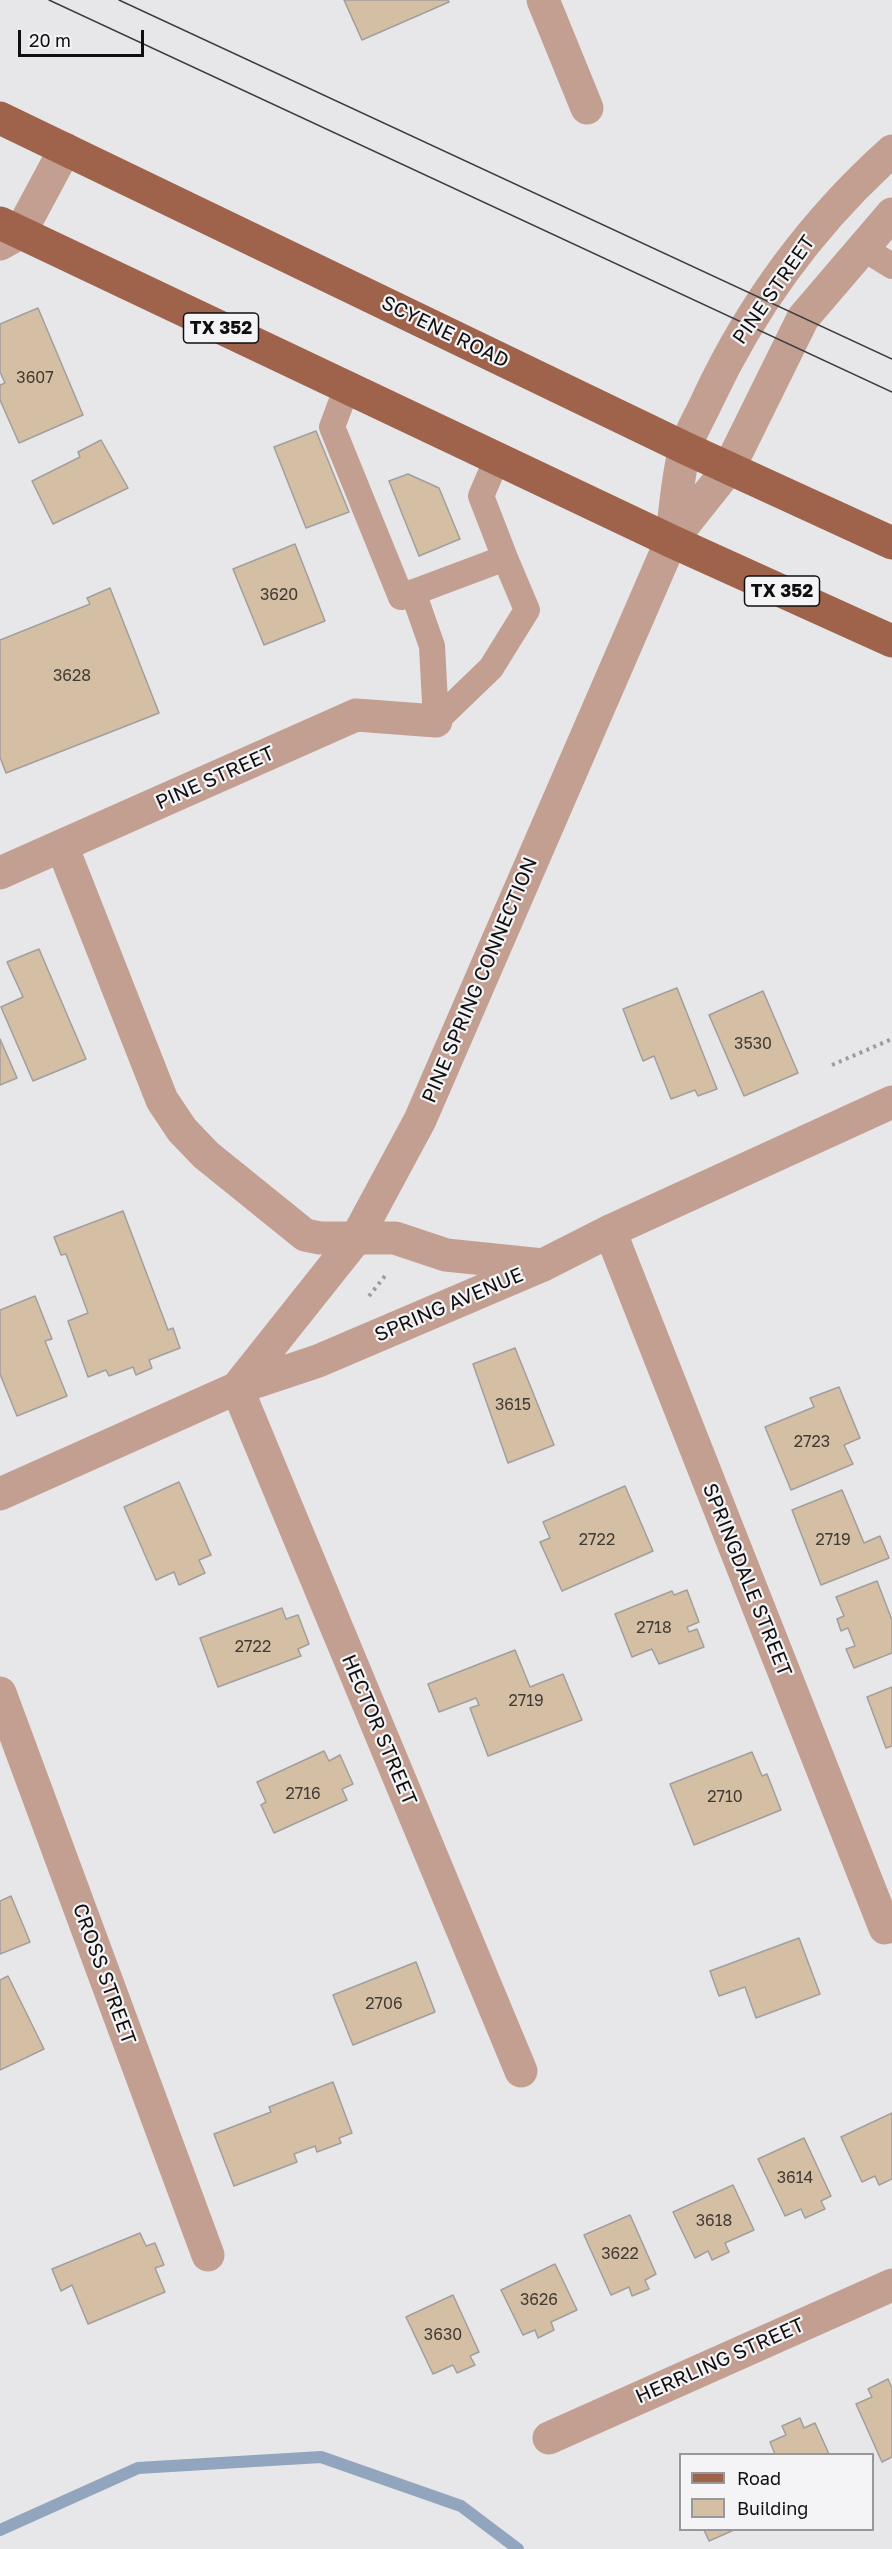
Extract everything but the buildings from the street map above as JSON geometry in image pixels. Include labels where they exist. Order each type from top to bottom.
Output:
[{"type":"main road","name":"SCYENE ROAD","points":[[0,118],[685,448],[892,543]]},
{"type":"main road","name":"TX 352","points":[[7,233],[347,387],[671,541],[892,641]]},
{"type":"street","points":[[543,0],[587,108]]},
{"type":"street","points":[[7,233],[65,149]]},
{"type":"street","name":"PINE STREET","points":[[685,448],[721,370],[764,299],[849,190],[892,151]]},
{"type":"street","name":"PINE STREET","points":[[729,468],[803,318],[892,214]]},
{"type":"street","name":"PINE SPRING CONNECTION","points":[[237,1388],[357,1237],[420,1120],[671,541],[685,448]]},
{"type":"street","name":"PINE SPRING CONNECTION","points":[[671,541],[729,468]]},
{"type":"street","name":"PINE STREET","points":[[0,873],[356,715],[436,721]]},
{"type":"street","points":[[62,846],[162,1100],[182,1130],[206,1155],[305,1235],[320,1238],[395,1238],[446,1255],[543,1265]]},
{"type":"street","name":"SPRING AVENUE","points":[[0,1494],[237,1388],[318,1362],[543,1265],[610,1231],[892,1102]]},
{"type":"street","name":"SPRINGDALE STREET","points":[[610,1231],[885,1928]]},
{"type":"street","name":"HECTOR STREET","points":[[237,1388],[521,2071]]},
{"type":"street","name":"CROSS STREET","points":[[0,1693],[208,2255]]},
{"type":"street","name":"HERRLING STREET","points":[[549,2438],[892,2285]]},
{"type":"lane","points":[[863,248],[892,266]]},
{"type":"lane","points":[[347,387],[332,427],[401,597],[505,558]]},
{"type":"lane","points":[[436,721],[491,668],[527,610],[480,496],[497,459]]},
{"type":"lane","points":[[413,592],[432,646],[436,721]]},
{"type":"path","points":[[832,1065],[892,1039]]},
{"type":"waterway","points":[[0,2530],[138,2468],[321,2457],[461,2506],[518,2549]]},
{"type":"tram line","points":[[49,0],[892,392]]},
{"type":"tram line","points":[[119,0],[892,359]]}]
